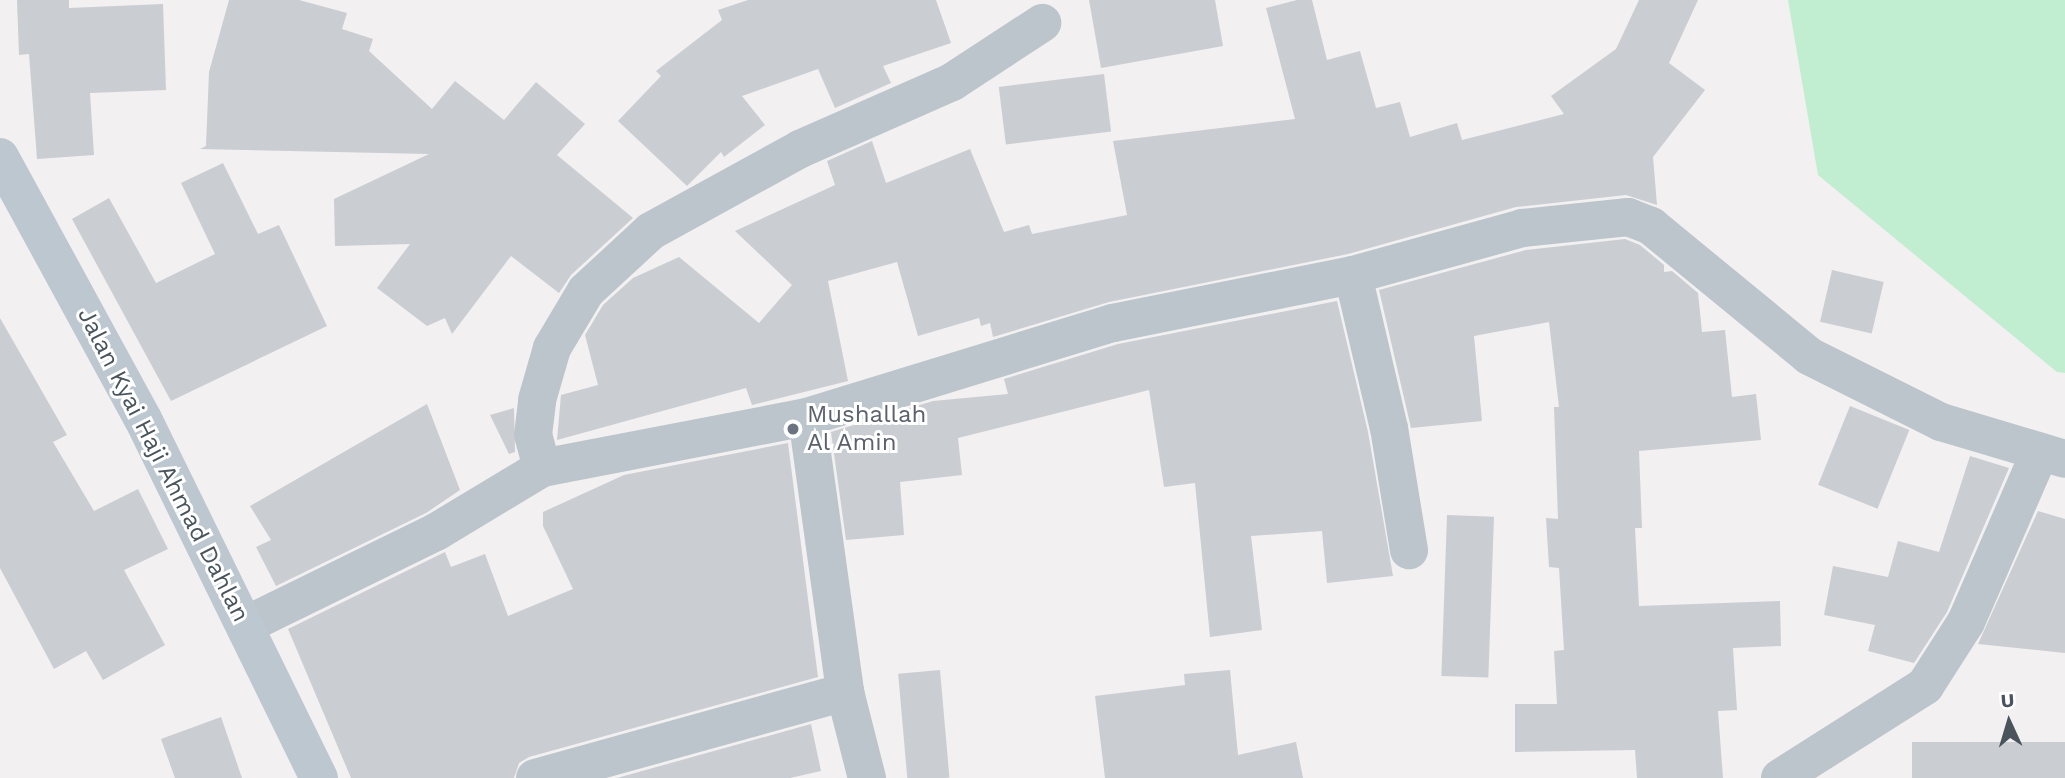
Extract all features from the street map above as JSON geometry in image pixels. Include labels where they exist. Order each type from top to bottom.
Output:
[{"type":"main road","name":"Jalan Kyai Haji Ahmad Dahlan","points":[[0,157],[144,419],[319,778]]},
{"type":"street","points":[[541,468],[534,435],[537,400],[552,348],[586,291],[651,231],[800,149],[952,82],[1042,23]]},
{"type":"street","points":[[246,625],[436,532],[541,468],[807,417],[1113,323],[1353,275],[1522,228],[1628,217],[1651,226],[1809,356],[1941,422],[2053,456],[1966,622],[1925,686],[1780,778]]},
{"type":"street","points":[[1353,275],[1390,428],[1409,550]]},
{"type":"street","points":[[807,417],[845,692],[867,778]]},
{"type":"street","points":[[535,778],[845,692]]},
{"type":"green space","points":[[1788,0],[2065,0],[2065,373],[2057,372],[1818,175]]},
{"type":"building","points":[[17,0],[69,0],[69,8],[163,4],[166,90],[90,93],[94,155],[37,159],[29,54],[19,55]]},
{"type":"building","points":[[229,0],[299,0],[347,13],[342,29],[373,39],[369,51],[432,109],[455,81],[504,120],[536,82],[585,124],[557,155],[633,218],[571,275],[559,293],[511,256],[452,334],[445,318],[427,326],[377,288],[410,244],[335,246],[334,199],[429,154],[200,149],[206,146],[209,72]]},
{"type":"building","points":[[748,0],[936,0],[951,43],[883,66],[891,83],[835,108],[818,69],[742,96],[765,125],[724,157],[721,152],[687,186],[618,121],[661,76],[656,71],[722,20],[718,10]]},
{"type":"building","points":[[1089,0],[1215,0],[1223,46],[1101,68]]},
{"type":"building","points":[[1297,0],[1312,0],[1327,60],[1360,51],[1376,108],[1400,102],[1410,137],[1457,123],[1462,140],[1564,114],[1551,96],[1616,49],[1639,0],[1698,0],[1669,63],[1705,90],[1653,157],[1657,205],[1626,195],[1516,207],[1348,254],[1109,302],[993,337],[990,323],[981,326],[979,318],[918,336],[897,262],[828,281],[848,381],[752,405],[746,388],[557,440],[561,395],[598,385],[585,335],[603,305],[633,278],[679,257],[759,323],[792,285],[735,231],[835,185],[827,161],[872,141],[886,183],[970,149],[1004,232],[1029,225],[1032,234],[1127,215],[1113,141],[1295,119],[1266,8]]},
{"type":"building","points":[[1104,74],[1111,132],[1006,144],[999,87]]},
{"type":"building","points":[[223,163],[258,234],[279,225],[327,326],[171,401],[72,219],[109,198],[156,283],[215,254],[181,183]]},
{"type":"building","points":[[1625,239],[1640,245],[1664,265],[1664,272],[1672,271],[1698,293],[1702,332],[1725,330],[1732,397],[1756,394],[1761,440],[1639,451],[1642,528],[1635,528],[1639,606],[1780,601],[1781,646],[1733,648],[1737,710],[1718,711],[1723,778],[1637,778],[1635,750],[1515,752],[1515,704],[1557,704],[1554,651],[1564,650],[1559,568],[1549,567],[1546,518],[1558,519],[1554,407],[1559,407],[1549,322],[1474,336],[1482,421],[1411,428],[1379,290],[1526,250]]},
{"type":"building","points":[[1832,270],[1884,282],[1872,334],[1820,322]]},
{"type":"building","points":[[1337,301],[1368,432],[1393,576],[1327,583],[1322,531],[1251,536],[1262,630],[1210,637],[1195,483],[1164,487],[1149,390],[958,438],[962,475],[900,482],[904,535],[846,540],[831,432],[933,401],[1008,394],[1004,379],[1118,344]]},
{"type":"building","points":[[0,318],[67,435],[53,442],[94,511],[138,489],[168,549],[124,570],[165,645],[103,680],[86,651],[54,669],[0,568]]},
{"type":"building","points":[[427,404],[460,490],[426,513],[276,586],[256,547],[271,540],[250,506]]},
{"type":"building","points":[[1850,406],[1909,430],[1877,509],[1818,485]]},
{"type":"building","points":[[514,408],[515,452],[509,454],[490,415]]},
{"type":"building","points":[[788,443],[818,677],[529,757],[519,763],[514,778],[351,778],[288,629],[445,552],[451,567],[485,554],[508,616],[573,589],[543,526],[543,512],[624,475]]},
{"type":"building","points":[[1970,456],[2009,468],[1947,612],[1914,663],[1868,651],[1875,625],[1824,615],[1833,566],[1888,577],[1898,541],[1939,552]]},
{"type":"building","points":[[2038,511],[2065,519],[2065,653],[1978,644]]},
{"type":"building","points":[[1447,515],[1494,517],[1488,678],[1441,676]]},
{"type":"building","points":[[940,670],[949,778],[907,778],[898,674]]},
{"type":"building","points":[[1230,670],[1238,755],[1296,742],[1303,778],[1105,778],[1095,696],[1185,685],[1184,674]]},
{"type":"building","points":[[221,717],[242,778],[175,778],[161,739]]},
{"type":"building","points":[[811,724],[821,771],[790,778],[617,778]]},
{"type":"building","points":[[1912,742],[2065,742],[2065,778],[1912,778]]},
{"type":"place","name":"Mushallah Al Amin","points":[[793,429]]}]
